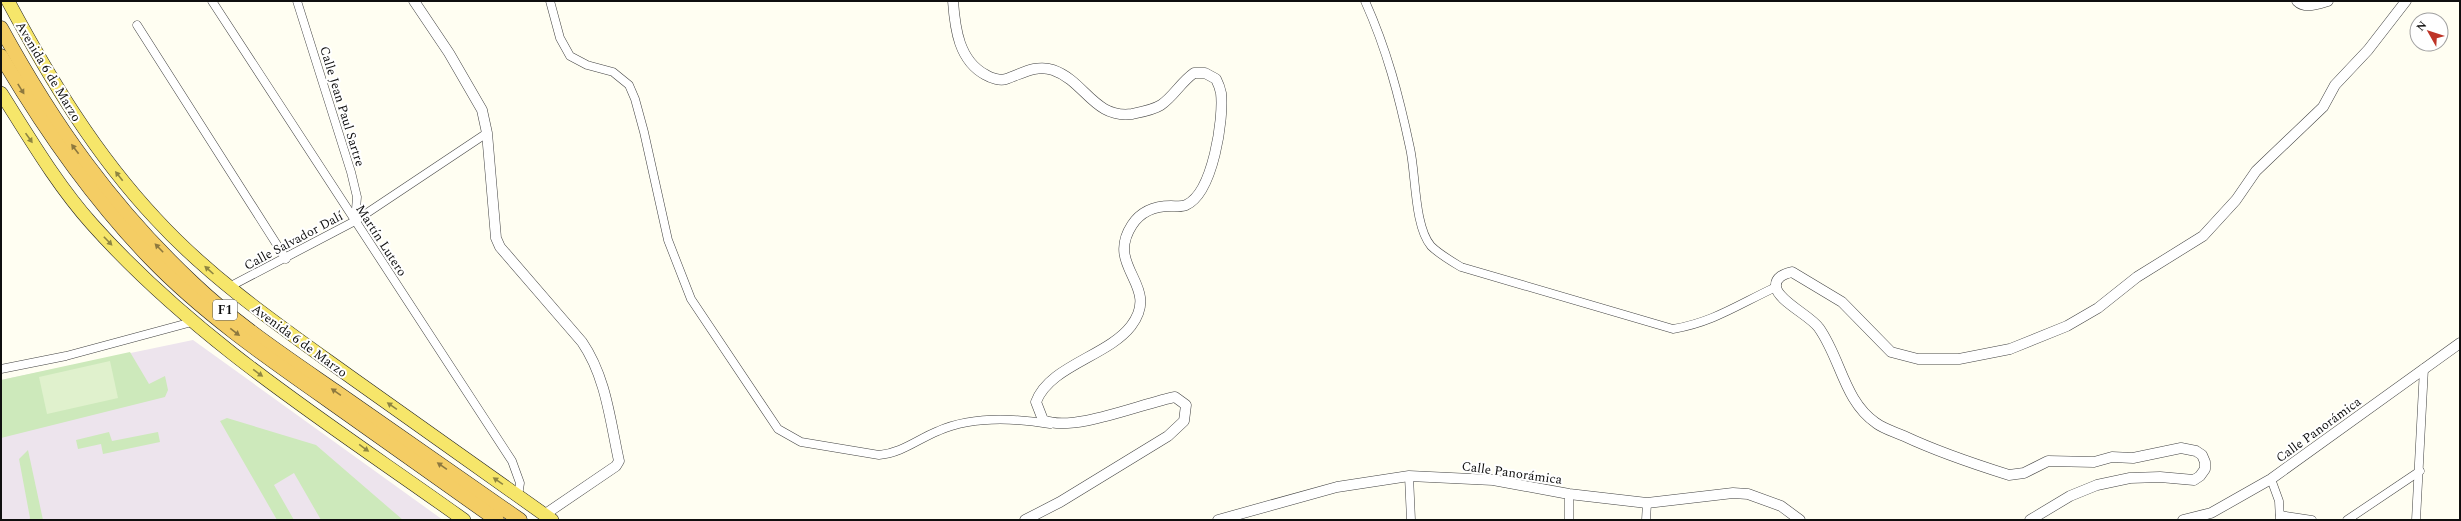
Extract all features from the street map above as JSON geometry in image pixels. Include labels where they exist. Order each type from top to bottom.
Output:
[{"type":"highway","name":"Avenida 6 de Marzo","points":[[1,28],[33,86],[63,133],[111,197],[193,284],[284,356],[520,520]]},
{"type":"highway","name":"F1","points":[[1,56],[56,144],[99,202],[151,259],[201,304],[277,365],[498,520]]},
{"type":"main road","name":"Avenida 6 de Marzo","points":[[8,1],[48,75],[73,114],[122,180],[156,220],[229,288],[548,517]]},
{"type":"main road","points":[[1,93],[42,155],[92,224],[192,322],[265,378],[464,520]]},
{"type":"street","name":"Martín Lutero","points":[[212,1],[512,461],[520,483],[518,496]]},
{"type":"street","name":"Calle Jean Paul Sartre","points":[[297,1],[352,172],[357,197],[355,221]]},
{"type":"street","points":[[414,1],[482,110],[487,133],[496,238],[500,247],[582,342],[592,356],[600,374],[619,461],[616,466],[548,517]]},
{"type":"street","points":[[550,1],[560,38],[570,56],[587,65],[613,72],[629,85],[636,99],[668,240],[691,299],[778,429],[801,442],[879,455],[891,454],[939,430],[965,423],[1015,419],[1052,424],[1093,418],[1175,397],[1186,405],[1184,421],[1168,436],[1060,502],[1025,520]]},
{"type":"street","points":[[953,1],[963,54],[975,69],[991,78],[1004,79],[1040,68],[1053,70],[1072,81],[1106,111],[1121,115],[1141,113],[1160,105],[1194,73],[1205,73],[1216,79],[1221,92],[1220,135],[1206,178],[1196,198],[1185,205],[1160,206],[1144,212],[1133,224],[1123,244],[1124,258],[1141,299],[1138,313],[1130,326],[1103,348],[1046,385],[1036,402],[1043,420],[1052,424]]},
{"type":"street","points":[[1365,1],[1383,40],[1394,79],[1411,150],[1416,199],[1423,227],[1430,245],[1446,258],[1460,267],[1673,329],[1698,324],[1725,314],[1776,287]]},
{"type":"street","points":[[2297,1],[2304,5],[2313,5],[2328,1]]},
{"type":"street","points":[[2030,520],[2070,496],[2097,485],[2130,478],[2160,477],[2194,480],[2200,476],[2204,470],[2205,462],[2196,451],[2181,448],[2133,458],[2112,456],[2094,462],[2048,461],[2024,473],[2009,475],[1917,442],[1877,424],[1863,412],[1844,382],[1830,347],[1818,326],[1781,296],[1776,287],[1778,279],[1783,274],[1792,272],[1842,302],[1892,352],[1918,359],[1959,359],[2010,350],[2067,326],[2098,308],[2137,276],[2203,236],[2236,200],[2256,171],[2323,106],[2335,85],[2368,50],[2406,1]]},
{"type":"street","points":[[137,25],[286,258]]},
{"type":"street","name":"Calle Salvador Dalí","points":[[229,288],[355,221],[487,133]]},
{"type":"street","points":[[1,369],[66,356],[192,322]]},
{"type":"street","name":"Calle Panorámica","points":[[2183,520],[2210,516],[2271,479],[2460,343]]},
{"type":"street","points":[[2416,520],[2420,471],[2424,368]]},
{"type":"street","points":[[2347,520],[2420,471]]},
{"type":"street","points":[[1410,476],[1411,520]]},
{"type":"street","name":"Calle Panorámica","points":[[1218,520],[1337,487],[1410,476],[1493,480],[1569,494],[1647,503],[1719,495],[1748,494],[1781,506],[1799,520]]},
{"type":"street","points":[[2271,479],[2279,501],[2280,518],[2312,520]]},
{"type":"street","points":[[1568,520],[1569,494]]},
{"type":"street","points":[[1646,520],[1647,503]]},
{"type":"shaded area","points":[[193,340],[443,520],[1,520],[1,380]]},
{"type":"green space","points":[[130,352],[149,384],[165,376],[168,390],[165,397],[1,438],[1,380]]},
{"type":"green space","points":[[110,361],[118,398],[47,414],[39,377]]},
{"type":"green space","points":[[227,418],[316,445],[403,520],[321,520],[294,473],[274,485],[294,520],[277,520],[220,421]]},
{"type":"green space","points":[[109,432],[112,441],[158,432],[160,442],[103,454],[101,444],[78,449],[76,440]]},
{"type":"green space","points":[[28,450],[43,520],[29,520],[30,518],[19,459]]}]
